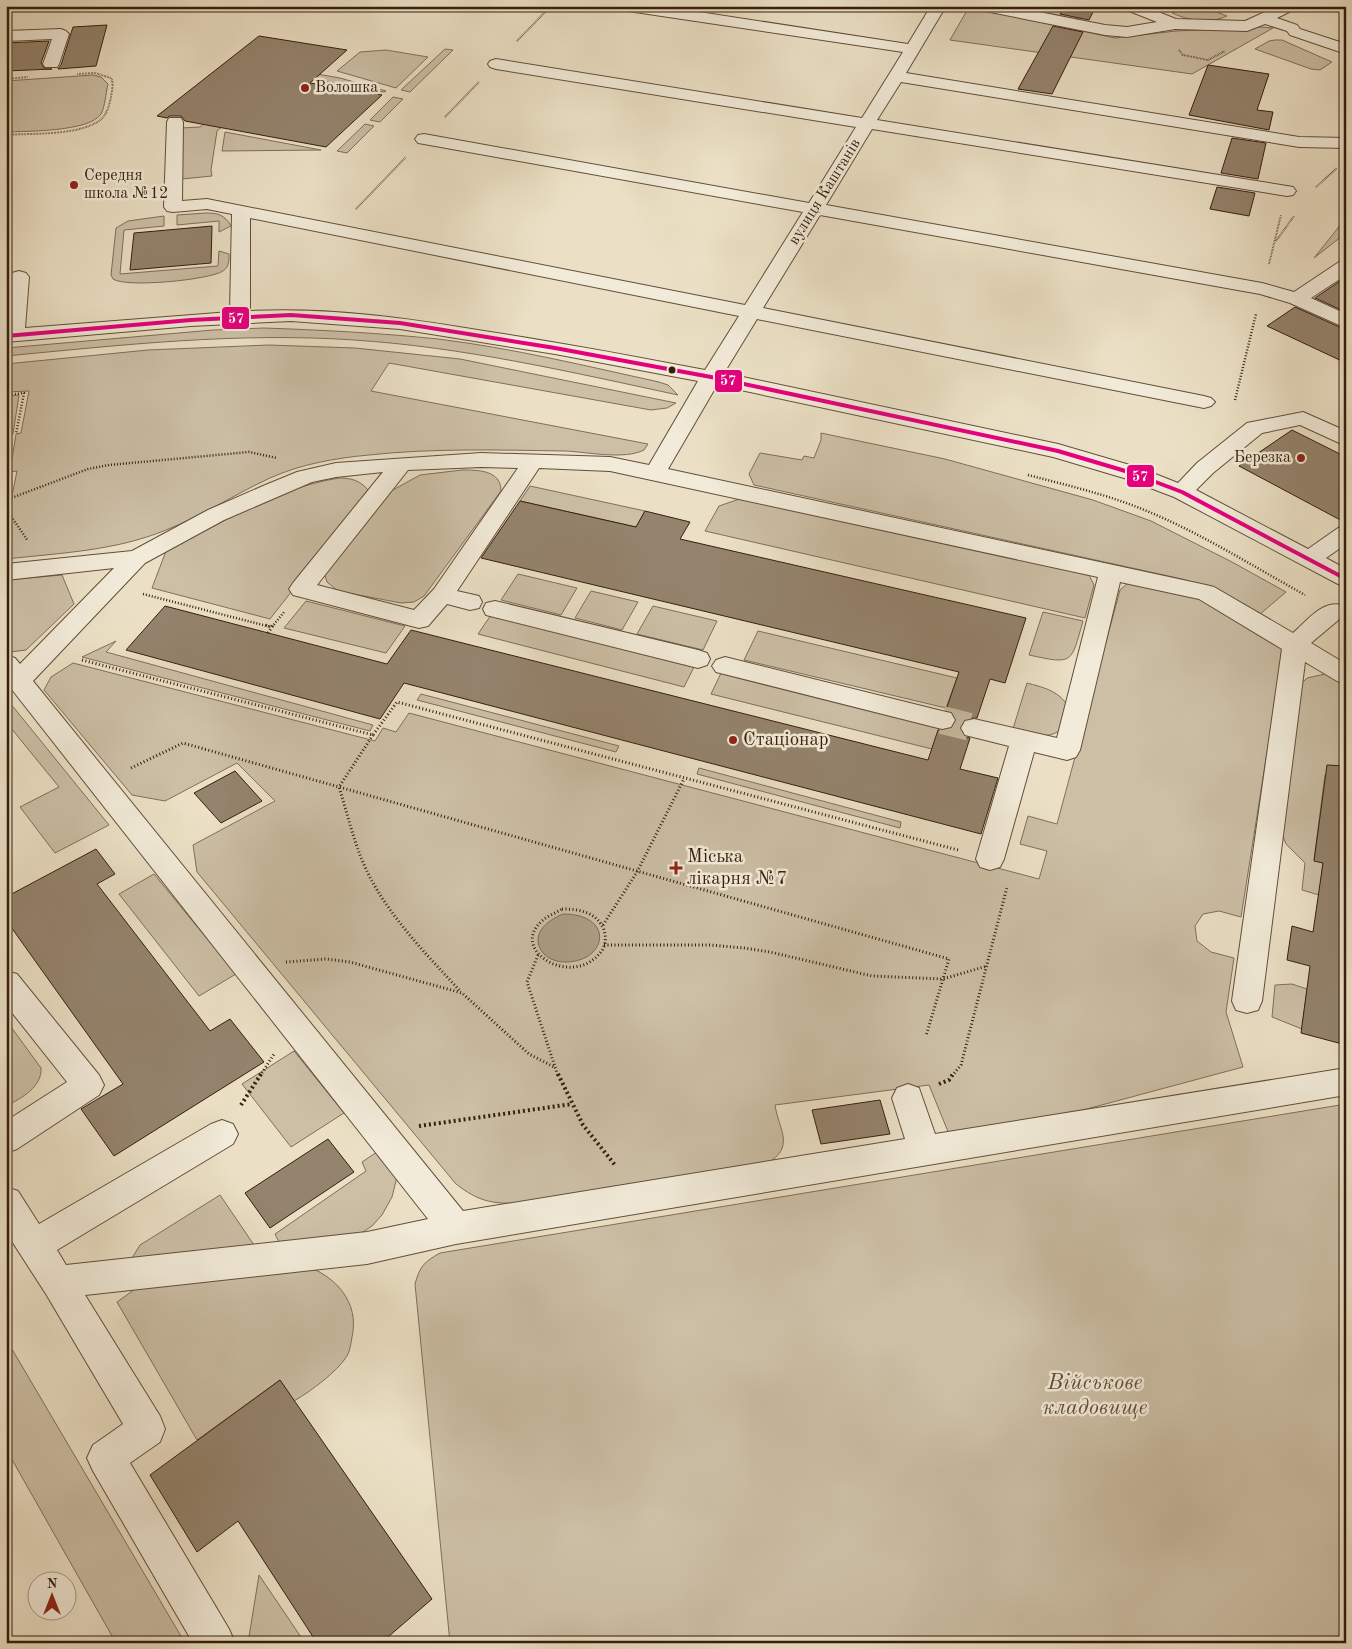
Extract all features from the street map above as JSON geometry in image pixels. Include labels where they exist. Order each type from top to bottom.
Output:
[{"type":"street","points":[[628,6],[913,49]]},
{"type":"street","name":"вулиця Каштанів","points":[[655,474],[751,312],[939,6]]},
{"type":"street","points":[[985,6],[1105,30],[1127,32],[1175,24],[1248,26],[1284,9]]},
{"type":"street","points":[[1134,8],[1175,24]]},
{"type":"street","points":[[1263,18],[1292,28],[1295,32],[1346,49]]},
{"type":"street","points":[[6,36],[61,34],[51,64]]},
{"type":"street","points":[[496,64],[1287,191]]},
{"type":"street","points":[[896,76],[1299,142],[1346,143]]},
{"type":"street","points":[[175,122],[173,207],[207,204],[1204,402]]},
{"type":"street","points":[[424,139],[1254,288],[1297,299],[1346,322]]},
{"type":"street","points":[[240,211],[240,317]]},
{"type":"street","points":[[1297,299],[1346,266]]},
{"type":"street","points":[[19,277],[10,336],[240,317],[291,315],[400,323],[712,377],[1058,451],[1132,473],[1182,492],[1346,579]]},
{"type":"street","points":[[1182,492],[1205,468],[1255,428],[1303,418],[1346,440]]},
{"type":"street","points":[[456,1228],[13,672],[48,651],[137,558],[216,515],[305,477],[328,472],[401,464],[481,460],[610,464],[1206,593],[1346,675]]},
{"type":"street","points":[[401,464],[302,589],[419,620],[442,595],[532,463]]},
{"type":"street","points":[[1309,559],[1346,534]]},
{"type":"street","points":[[6,572],[137,558]]},
{"type":"street","points":[[974,728],[1067,750],[1111,572]]},
{"type":"street","points":[[442,595],[470,602]]},
{"type":"street","points":[[496,609],[698,659]]},
{"type":"street","points":[[1247,1001],[1295,644],[1333,611]]},
{"type":"street","points":[[725,666],[942,720]]},
{"type":"street","points":[[990,859],[1024,740]]},
{"type":"street","points":[[6,983],[88,1085],[6,1139]]},
{"type":"street","points":[[58,1282],[367,1248],[456,1228],[1346,1081]]},
{"type":"street","points":[[908,1098],[924,1150]]},
{"type":"street","points":[[34,1245],[222,1134]]},
{"type":"street","points":[[6,1202],[58,1282],[147,1429],[106,1458],[215,1643]]},
{"type":"path","points":[[6,135],[73,130],[99,120],[106,114],[113,83],[111,78],[95,73],[74,74]]},
{"type":"path","points":[[6,79],[35,77]]},
{"type":"path","points":[[6,395],[24,393],[16,434]]},
{"type":"path","points":[[6,500],[88,469],[109,465],[249,452],[328,472]]},
{"type":"path","points":[[6,509],[47,568]]},
{"type":"path","points":[[111,586],[272,628]]},
{"type":"path","points":[[268,633],[302,589]]},
{"type":"path","points":[[48,651],[373,735]]},
{"type":"path","points":[[339,787],[397,702],[1012,865],[961,1065],[949,1080],[908,1098]]},
{"type":"path","points":[[101,783],[184,743],[949,959],[926,1036]]},
{"type":"path","points":[[602,925],[617,906],[637,872],[684,779]]},
{"type":"path","points":[[339,787],[354,836],[377,890],[409,934],[462,993],[529,1054],[554,1067]]},
{"type":"path","points":[[562,909],[578,909],[593,915],[602,925],[606,938],[604,945],[602,951],[591,961],[576,968],[559,968],[544,962],[534,951],[532,938],[536,925],[547,915],[562,909]]},
{"type":"path","points":[[604,945],[727,946],[770,952],[872,976],[943,979],[987,966]]},
{"type":"path","points":[[538,955],[527,982],[554,1067],[583,1124],[640,1198]]},
{"type":"path","points":[[246,965],[326,959],[350,962],[462,993]]},
{"type":"path","points":[[222,1134],[294,1024]]},
{"type":"path","points":[[379,1132],[572,1104]]},
{"type":"green space","points":[[1004,6],[1055,6],[1083,17],[1071,20]]},
{"type":"green space","points":[[1189,6],[1201,6],[1227,16],[1206,21],[1186,18],[1172,13]]},
{"type":"green space","points":[[969,7],[1115,38],[1176,31],[1273,28],[1192,74],[950,40]]},
{"type":"green space","points":[[1282,40],[1332,62],[1320,70],[1311,69],[1255,49],[1269,41]]},
{"type":"green space","points":[[445,49],[453,50],[410,92],[401,90]]},
{"type":"green space","points":[[386,50],[428,57],[396,88],[337,71],[360,52]]},
{"type":"green space","points":[[289,69],[340,78],[386,91],[283,74]]},
{"type":"green space","points":[[93,75],[101,77],[108,84],[101,114],[94,120],[84,124],[57,129],[6,132],[6,81]]},
{"type":"green space","points":[[198,84],[260,95],[217,131],[211,170],[212,176],[182,179],[181,128],[200,127],[228,103],[197,86]]},
{"type":"green space","points":[[393,97],[403,99],[380,122],[370,120]]},
{"type":"green space","points":[[365,124],[374,126],[347,153],[337,151]]},
{"type":"green space","points":[[225,132],[321,150],[222,151]]},
{"type":"green space","points":[[206,213],[221,215],[231,226],[219,232],[219,221],[177,225],[177,215]]},
{"type":"green space","points":[[164,216],[164,226],[124,230],[120,274],[218,266],[219,251],[229,254],[226,268],[215,274],[168,282],[134,283],[113,279],[111,275],[116,228],[128,221]]},
{"type":"green space","points":[[1346,218],[1346,233],[1314,258]]},
{"type":"green space","points":[[264,328],[373,333],[438,339],[493,347],[659,382],[668,385],[678,395],[476,354],[395,343],[354,340],[310,338],[223,339],[136,344],[6,356],[6,348],[213,330]]},
{"type":"green space","points":[[269,345],[355,348],[460,359],[676,403],[667,408],[651,410],[389,363],[371,391],[648,444],[644,450],[626,455],[565,451],[442,450],[357,456],[331,460],[306,465],[270,478],[193,518],[147,537],[107,547],[6,559],[6,512],[9,511],[17,471],[10,472],[16,434],[21,433],[29,391],[6,392],[6,364],[148,350]]},
{"type":"green space","points":[[19,395],[13,434],[6,435],[6,396]]},
{"type":"green space","points":[[821,433],[945,459],[1093,500],[1151,521],[1286,592],[1259,615],[1199,584],[1182,579],[754,485],[749,474],[760,453],[802,460],[804,456],[814,458],[821,440]]},
{"type":"green space","points":[[475,470],[493,475],[500,484],[501,491],[424,596],[414,602],[401,603],[338,591],[327,582],[324,572],[391,491],[420,475]]},
{"type":"green space","points":[[339,478],[358,482],[368,490],[367,495],[270,619],[152,588],[166,551],[271,498],[316,483]]},
{"type":"green space","points":[[530,486],[645,511],[636,527],[520,501]]},
{"type":"green space","points":[[748,496],[1089,575],[1094,585],[1085,618],[705,531],[719,506]]},
{"type":"green space","points":[[518,574],[577,588],[561,615],[501,600]]},
{"type":"green space","points":[[62,575],[74,604],[26,650],[10,652],[6,647],[6,580]]},
{"type":"green space","points":[[1134,582],[1196,595],[1281,645],[1283,651],[1241,917],[1219,911],[1203,914],[1195,926],[1197,941],[1211,952],[1234,958],[1226,1012],[1243,1067],[1083,1110],[949,1134],[929,1085],[775,1105],[782,1131],[783,1145],[775,1158],[766,1164],[518,1203],[492,1202],[478,1198],[456,1184],[197,872],[193,845],[275,801],[237,763],[165,801],[132,795],[44,690],[51,677],[73,663],[375,741],[383,728],[396,732],[409,713],[1039,879],[1047,851],[1020,844],[1028,816],[1057,824],[1120,590],[1127,584]]},
{"type":"green space","points":[[591,591],[638,602],[622,630],[575,618]]},
{"type":"green space","points":[[306,601],[405,626],[386,653],[284,628]]},
{"type":"green space","points":[[653,606],[717,621],[703,650],[637,634]]},
{"type":"green space","points":[[1043,612],[1083,621],[1073,653],[1068,658],[1055,660],[1029,655]]},
{"type":"green space","points":[[491,615],[694,667],[684,687],[478,634]]},
{"type":"green space","points":[[758,631],[957,678],[946,708],[744,660]]},
{"type":"green space","points":[[116,641],[106,652],[373,725],[370,731],[82,657]]},
{"type":"green space","points":[[721,673],[940,727],[932,749],[711,694]]},
{"type":"green space","points":[[1325,674],[1335,675],[1346,680],[1346,733],[1338,778],[1325,775],[1314,860],[1323,863],[1319,895],[1302,890],[1305,863],[1286,844],[1282,834],[1302,683],[1307,678]]},
{"type":"green space","points":[[1027,683],[1053,692],[1066,703],[1063,725],[1053,734],[1039,736],[1012,732]]},
{"type":"green space","points":[[421,694],[619,746],[616,752],[417,700]]},
{"type":"green space","points":[[6,698],[109,825],[55,853],[20,807],[59,787],[6,722]]},
{"type":"green space","points":[[699,768],[901,822],[900,828],[697,774]]},
{"type":"green space","points":[[154,874],[236,974],[199,996],[119,894]]},
{"type":"green space","points":[[1292,984],[1307,989],[1302,1029],[1272,1017],[1275,985]]},
{"type":"green space","points":[[6,1020],[41,1068],[35,1086],[6,1106]]},
{"type":"green space","points":[[294,1051],[344,1113],[291,1147],[242,1084]]},
{"type":"green space","name":"Військове кладовище","points":[[1346,1104],[1346,1643],[450,1643],[415,1284],[426,1262],[435,1256],[440,1253]]},
{"type":"green space","points":[[377,1152],[397,1177],[392,1197],[382,1215],[372,1226],[360,1234],[279,1242],[275,1234],[366,1171],[362,1162]]},
{"type":"green space","points":[[220,1195],[254,1245],[129,1263],[140,1245]]},
{"type":"green space","points":[[303,1265],[315,1270],[335,1283],[348,1301],[354,1324],[347,1356],[323,1381],[294,1401],[280,1380],[197,1440],[117,1302],[138,1287]]},
{"type":"green space","points":[[6,1339],[185,1643],[116,1643],[78,1576],[78,1572],[76,1572],[6,1449]]},
{"type":"green space","points":[[259,1575],[305,1643],[248,1643]]},
{"type":"shaded area","points":[[563,914],[580,916],[591,922],[598,929],[600,938],[597,947],[590,954],[579,960],[556,961],[546,956],[540,947],[538,941],[542,929],[551,920]]},
{"type":"building","points":[[1064,6],[1096,6],[1089,20],[1060,14]]},
{"type":"building","points":[[107,25],[96,66],[58,69],[73,27]]},
{"type":"building","points":[[1053,26],[1083,32],[1052,94],[1018,89]]},
{"type":"building","points":[[259,36],[347,50],[310,83],[382,95],[326,147],[185,121],[181,116],[169,116],[167,118],[157,116]]},
{"type":"building","points":[[49,41],[41,63],[45,69],[52,69],[6,71],[6,43]]},
{"type":"building","points":[[1208,65],[1269,74],[1257,110],[1273,112],[1269,130],[1189,115]]},
{"type":"building","points":[[1232,138],[1266,143],[1258,179],[1221,173]]},
{"type":"building","points":[[1217,187],[1255,193],[1249,216],[1210,209]]},
{"type":"building","points":[[212,226],[211,263],[130,270],[134,233]]},
{"type":"building","points":[[1346,277],[1346,312],[1315,298]]},
{"type":"building","points":[[1295,307],[1346,330],[1346,363],[1267,326]]},
{"type":"building","points":[[1292,430],[1346,457],[1346,523],[1239,466]]},
{"type":"building","points":[[520,501],[636,527],[645,511],[690,522],[680,539],[1026,618],[1005,683],[990,679],[977,718],[965,719],[959,727],[963,736],[970,738],[960,769],[998,778],[981,834],[404,683],[380,719],[126,650],[165,606],[387,664],[411,630],[928,760],[938,730],[951,729],[957,721],[953,712],[946,710],[959,672],[481,558]]},
{"type":"building","points":[[1327,765],[1346,766],[1346,1045],[1301,1033],[1310,966],[1287,960],[1292,926],[1313,932],[1323,863],[1314,861]]},
{"type":"building","points":[[235,771],[262,801],[221,823],[194,793]]},
{"type":"building","points":[[96,849],[115,874],[97,884],[210,1031],[230,1019],[264,1062],[114,1156],[81,1109],[123,1084],[6,920],[6,897]]},
{"type":"building","points":[[880,1100],[890,1134],[821,1144],[812,1110]]},
{"type":"building","points":[[328,1139],[354,1172],[270,1228],[245,1193]]},
{"type":"building","points":[[280,1380],[432,1599],[381,1643],[317,1643],[238,1521],[197,1552],[150,1475]]},
{"type":"tunnel","points":[[942,720],[974,728]]},
{"type":"transit line","name":"57","points":[[6,336],[191,320],[291,315],[400,323],[555,348],[711,377],[1058,451],[1132,473],[1182,492],[1346,579]]},
{"type":"place","name":"Волошка","points":[[305,88]]},
{"type":"place","name":"Середня школа №12","points":[[74,185]]},
{"type":"place","name":"Березка","points":[[1301,458]]},
{"type":"place","name":"Стаціонар","points":[[733,740]]},
{"type":"place","name":"Міська лікарня №7","points":[[676,868]]}]
